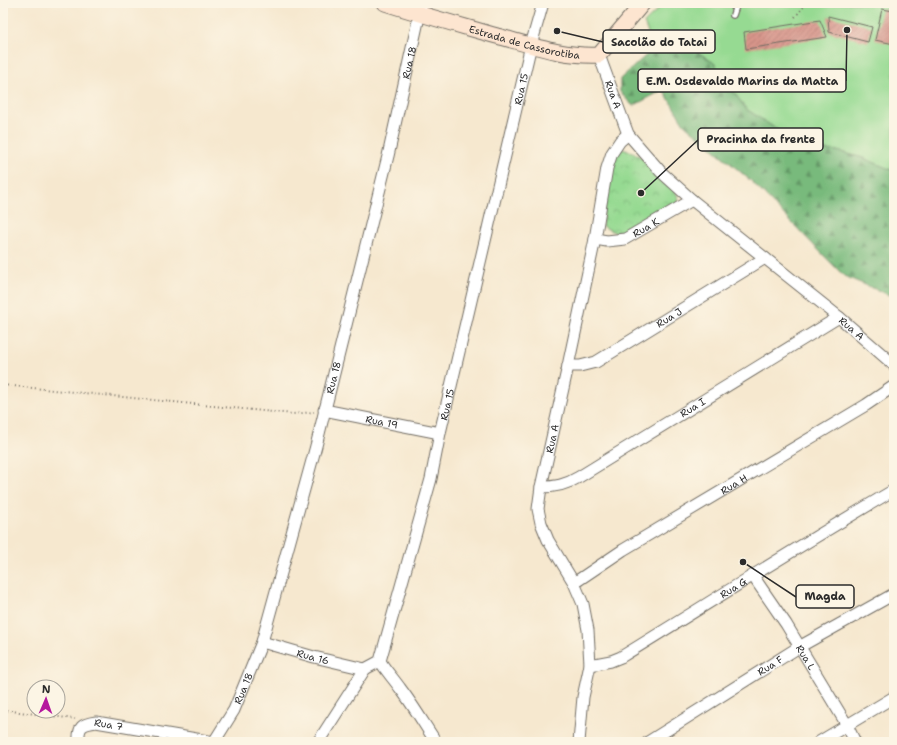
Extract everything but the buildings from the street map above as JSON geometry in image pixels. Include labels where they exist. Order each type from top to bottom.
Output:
[{"type":"main road","name":"Estrada de Cassorotiba","points":[[385,3],[421,9],[531,45],[577,55],[599,55]]},
{"type":"main road","points":[[599,55],[643,3]]},
{"type":"street","name":"Rua 15","points":[[380,660],[430,479],[531,45],[543,3]]},
{"type":"street","name":"Rua 18","points":[[214,742],[234,710],[262,642],[316,446],[388,156],[421,9]]},
{"type":"street","name":"Rua A","points":[[599,55],[628,134],[661,172],[692,200],[840,317],[894,365]]},
{"type":"street","name":"Rua A","points":[[579,742],[583,697],[590,665],[588,630],[583,604],[574,583],[548,540],[541,523],[538,509],[541,487],[595,239],[607,168],[612,153],[620,141],[628,134]]},
{"type":"street","name":"Rua K","points":[[595,239],[607,241],[625,239],[692,200]]},
{"type":"street","name":"Rua J","points":[[568,366],[580,366],[596,362],[765,258]]},
{"type":"street","name":"Rua I","points":[[541,487],[561,486],[570,483],[840,317]]},
{"type":"street","name":"Rua H","points":[[574,583],[623,550],[866,405],[894,386]]},
{"type":"street","name":"Rua 19","points":[[324,410],[440,433]]},
{"type":"street","name":"Rua G","points":[[590,665],[611,661],[621,657],[829,528],[894,490]]},
{"type":"street","name":"Rua L","points":[[753,576],[786,624],[846,725],[854,742]]},
{"type":"street","name":"Rua F","points":[[648,742],[781,660],[799,647],[894,594]]},
{"type":"street","name":"Rua 16","points":[[262,642],[364,669]]},
{"type":"street","points":[[318,742],[364,669],[380,660],[386,671],[399,686],[416,711],[435,742]]},
{"type":"street","points":[[819,742],[894,697]]},
{"type":"street","points":[[79,742],[78,730],[82,726],[96,722]]},
{"type":"street","name":"Rua 7","points":[[96,722],[214,742]]},
{"type":"lane","points":[[733,15],[738,3]]},
{"type":"path","points":[[795,17],[807,3]]},
{"type":"path","points":[[3,385],[292,414],[324,410]]},
{"type":"path","name":"Rua 7","points":[[3,710],[96,722]]},
{"type":"green space","points":[[665,3],[894,3],[894,171],[863,158],[837,151],[805,148],[746,109],[714,63],[683,42],[667,38],[654,48],[644,23]]},
{"type":"green space","points":[[667,38],[683,42],[714,63],[746,109],[805,148],[837,151],[863,158],[894,171],[894,297],[844,276],[750,180],[684,124],[663,90],[633,106],[620,92],[620,79]]},
{"type":"green space","points":[[622,149],[633,152],[642,158],[674,187],[679,200],[676,207],[620,235],[602,226],[612,156]]},
{"type":"place","name":"E.M. Osdevaldo Marins da Matta","points":[[847,30]]},
{"type":"place","name":"Sacolão do Tatai","points":[[557,31]]},
{"type":"place","name":"Pracinha da frente","points":[[641,193]]},
{"type":"place","name":"Magda","points":[[743,562]]}]
